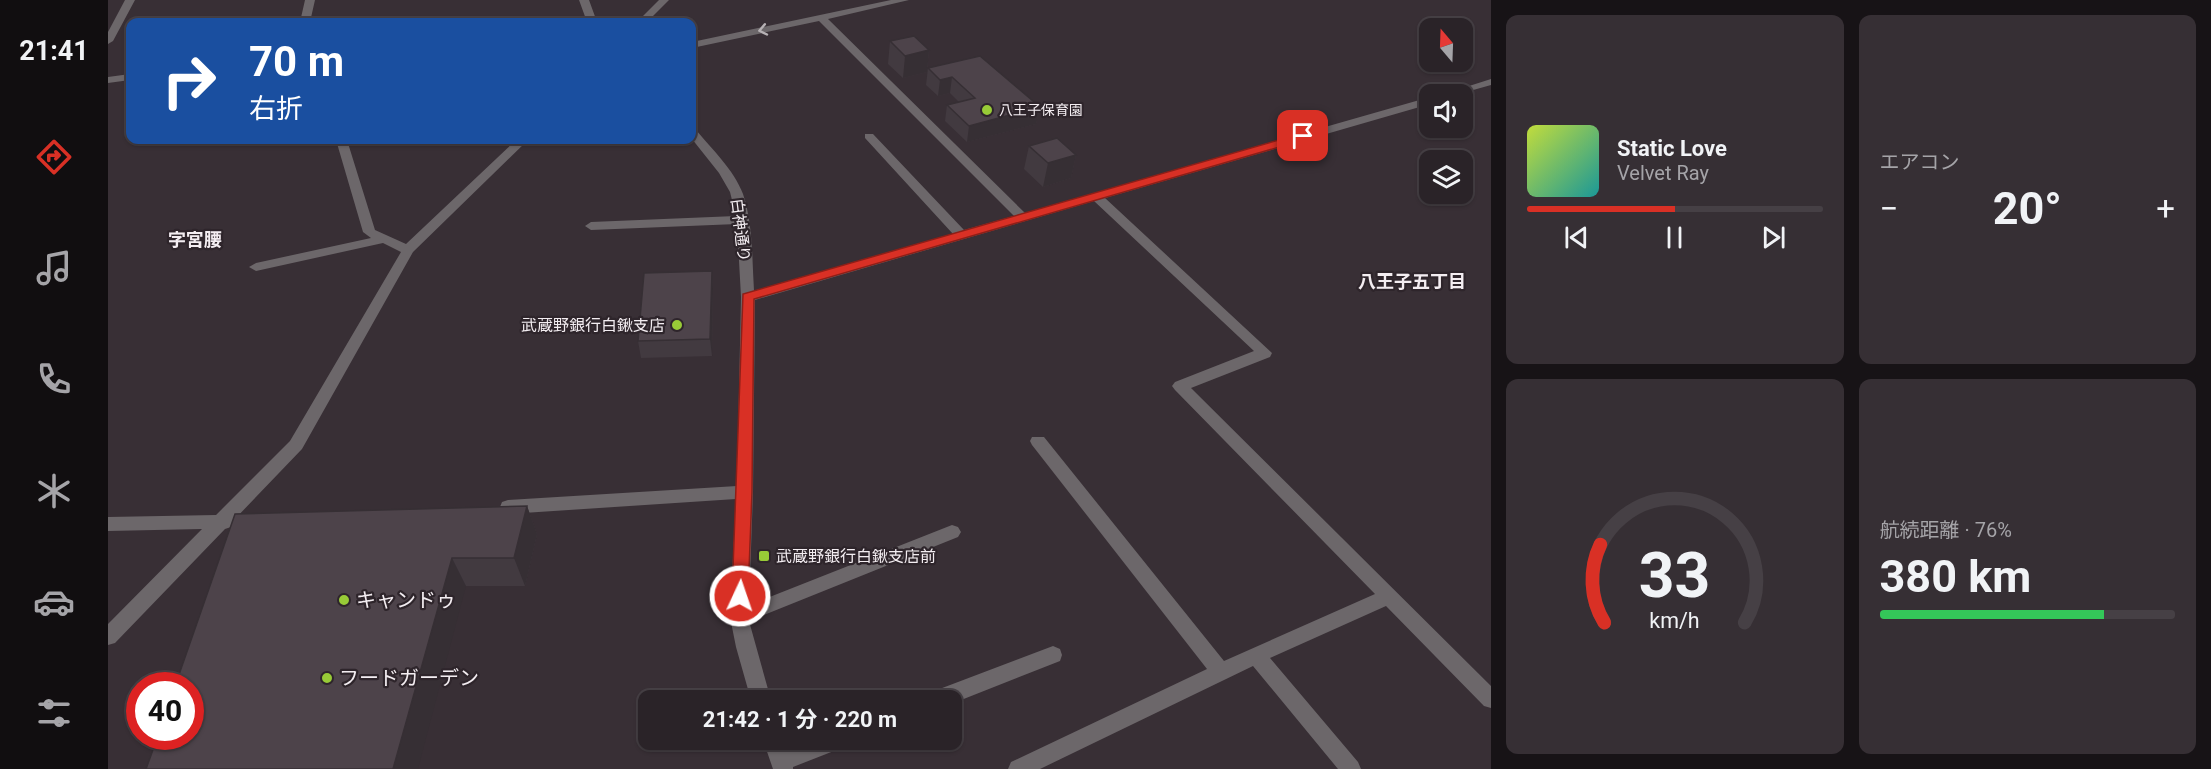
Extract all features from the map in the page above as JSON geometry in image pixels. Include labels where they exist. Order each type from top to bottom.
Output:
[{"type":"street","points":[[108,41],[130,0]]},
{"type":"street","points":[[306,18],[310,0]]},
{"type":"street","points":[[584,0],[591,18]]},
{"type":"street","points":[[646,18],[664,0]]},
{"type":"street","points":[[696,44],[904,0]]},
{"type":"street","points":[[821,18],[1022,217]]},
{"type":"street","points":[[108,80],[126,78]]},
{"type":"street","points":[[1473,87],[1491,82]]},
{"type":"street","points":[[748,297],[1419,103]]},
{"type":"street","points":[[869,136],[961,235]]},
{"type":"street","name":"白神通り","points":[[696,137],[724,171],[736,192],[743,220],[748,297],[745,492],[739,616],[745,647],[758,690]]},
{"type":"street","points":[[342,144],[369,232],[408,250]]},
{"type":"street","points":[[108,637],[234,526],[296,446],[408,250],[518,144]]},
{"type":"street","points":[[1096,196],[1265,352],[1179,386],[1491,699]]},
{"type":"street","points":[[591,226],[743,220]]},
{"type":"street","points":[[256,267],[385,239]]},
{"type":"street","points":[[1038,441],[1221,671]]},
{"type":"street","points":[[496,508],[745,492]]},
{"type":"street","points":[[108,524],[234,526]]},
{"type":"street","points":[[739,616],[952,532]]},
{"type":"street","points":[[1018,769],[1221,671],[1387,597]]},
{"type":"street","points":[[962,690],[1053,655]]},
{"type":"street","points":[[1257,655],[1351,769]]},
{"type":"street","points":[[776,750],[781,765],[815,750]]},
{"type":"building","points":[[914,36],[929,50],[905,56],[890,41]]},
{"type":"building","points":[[980,56],[1040,107],[969,126],[947,105],[975,98],[952,77],[940,80],[928,68]]},
{"type":"building","points":[[1057,138],[1076,155],[1048,163],[1029,146]]},
{"type":"building","points":[[712,271],[710,339],[638,341],[644,273]]},
{"type":"building","name":"フードガーデン","points":[[527,506],[514,558],[452,558],[393,769],[146,769],[153,750],[204,750],[204,672],[180,672],[235,514]]},
{"type":"place","name":"八王子保育園","points":[[987,110]]},
{"type":"place","name":"武蔵野銀行白鍬支店","points":[[677,325]]},
{"type":"place","name":"武蔵野銀行白鍬支店前","points":[[764,556]]},
{"type":"place","name":"キャンドゥ","points":[[344,600]]},
{"type":"place","name":"フードガーデン","points":[[327,678]]},
{"type":"district","name":"字宮腰","points":[[195,240]]},
{"type":"district","name":"八王子五丁目","points":[[1412,282]]},
{"type":"route","points":[[740,596],[745,492],[748,297],[1303,136]]}]
